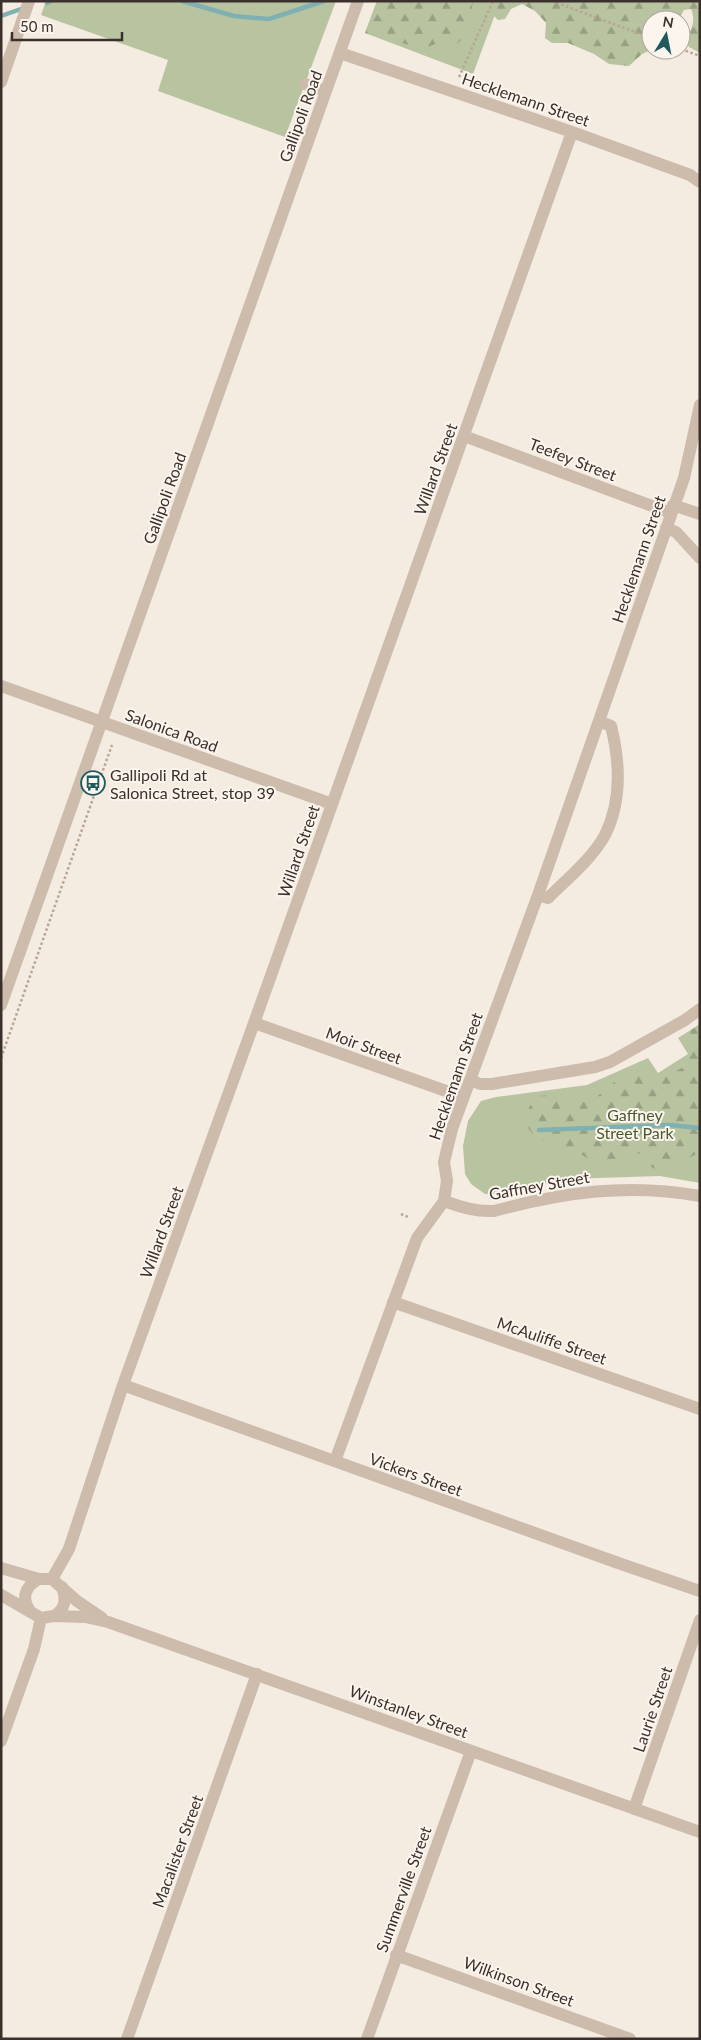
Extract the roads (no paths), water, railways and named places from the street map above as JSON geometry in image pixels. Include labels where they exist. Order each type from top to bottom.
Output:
[{"type":"street","points":[[1,82],[29,1]]},
{"type":"street","name":"Gallipoli Road","points":[[1,1005],[358,1]]},
{"type":"street","name":"Hecklemann Street","points":[[340,52],[572,132],[690,175],[700,182]]},
{"type":"street","points":[[305,84],[326,91]]},
{"type":"street","name":"Willard Street","points":[[52,1579],[69,1549],[123,1385],[572,132]]},
{"type":"street","name":"Hecklemann Street","points":[[444,1201],[447,1188],[444,1167],[446,1154],[463,1097],[538,895],[666,528],[692,448],[700,405]]},
{"type":"street","name":"Teefey Street","points":[[464,436],[672,509],[700,514]]},
{"type":"street","points":[[666,528],[676,532],[700,558]]},
{"type":"street","name":"Salonica Road","points":[[1,686],[332,804]]},
{"type":"street","points":[[538,895],[548,898],[591,855],[604,836],[614,811],[618,780],[615,744],[611,726],[598,721]]},
{"type":"street","points":[[470,1080],[480,1084],[492,1084],[595,1068],[610,1062],[700,1009]]},
{"type":"street","name":"Moir Street","points":[[254,1023],[463,1097]]},
{"type":"street","name":"Gaffney Street","points":[[444,1201],[484,1212],[558,1196],[611,1190],[652,1189],[700,1196]]},
{"type":"street","points":[[335,1461],[417,1238],[444,1201]]},
{"type":"street","name":"McAuliffe Street","points":[[393,1302],[700,1409]]},
{"type":"street","name":"Vickers Street","points":[[123,1385],[700,1591]]},
{"type":"street","points":[[1,1568],[39,1579],[52,1579]]},
{"type":"street","points":[[30,1611],[25,1599],[26,1592],[28,1586],[39,1579]]},
{"type":"street","name":"Winstanley Street","points":[[52,1579],[77,1601],[108,1622]]},
{"type":"street","points":[[54,1616],[63,1607],[65,1594],[62,1588]]},
{"type":"street","points":[[1,1595],[41,1618],[34,1648],[6,1710],[1,1741]]},
{"type":"street","name":"Winstanley Street","points":[[41,1618],[54,1616],[85,1617],[108,1622],[700,1832]]},
{"type":"street","name":"Laurie Street","points":[[634,1809],[700,1620]]},
{"type":"street","name":"Macalister Street","points":[[127,2039],[257,1674]]},
{"type":"street","name":"Summerville Street","points":[[367,2039],[471,1751]]},
{"type":"street","name":"Wilkinson Street","points":[[396,1955],[630,2039]]},
{"type":"waterway","points":[[47,3],[51,1]]},
{"type":"waterway","points":[[182,1],[234,16],[269,19],[324,1]]},
{"type":"waterway","points":[[1,16],[21,9]]},
{"type":"waterway","points":[[539,1130],[670,1125],[700,1128]]},
{"type":"place","name":"Gallipoli Rd at Salonica Street, stop 39","points":[[93,783]]},
{"type":"park label","name":"Gaffney Street Park","points":[[635,1123]]}]
